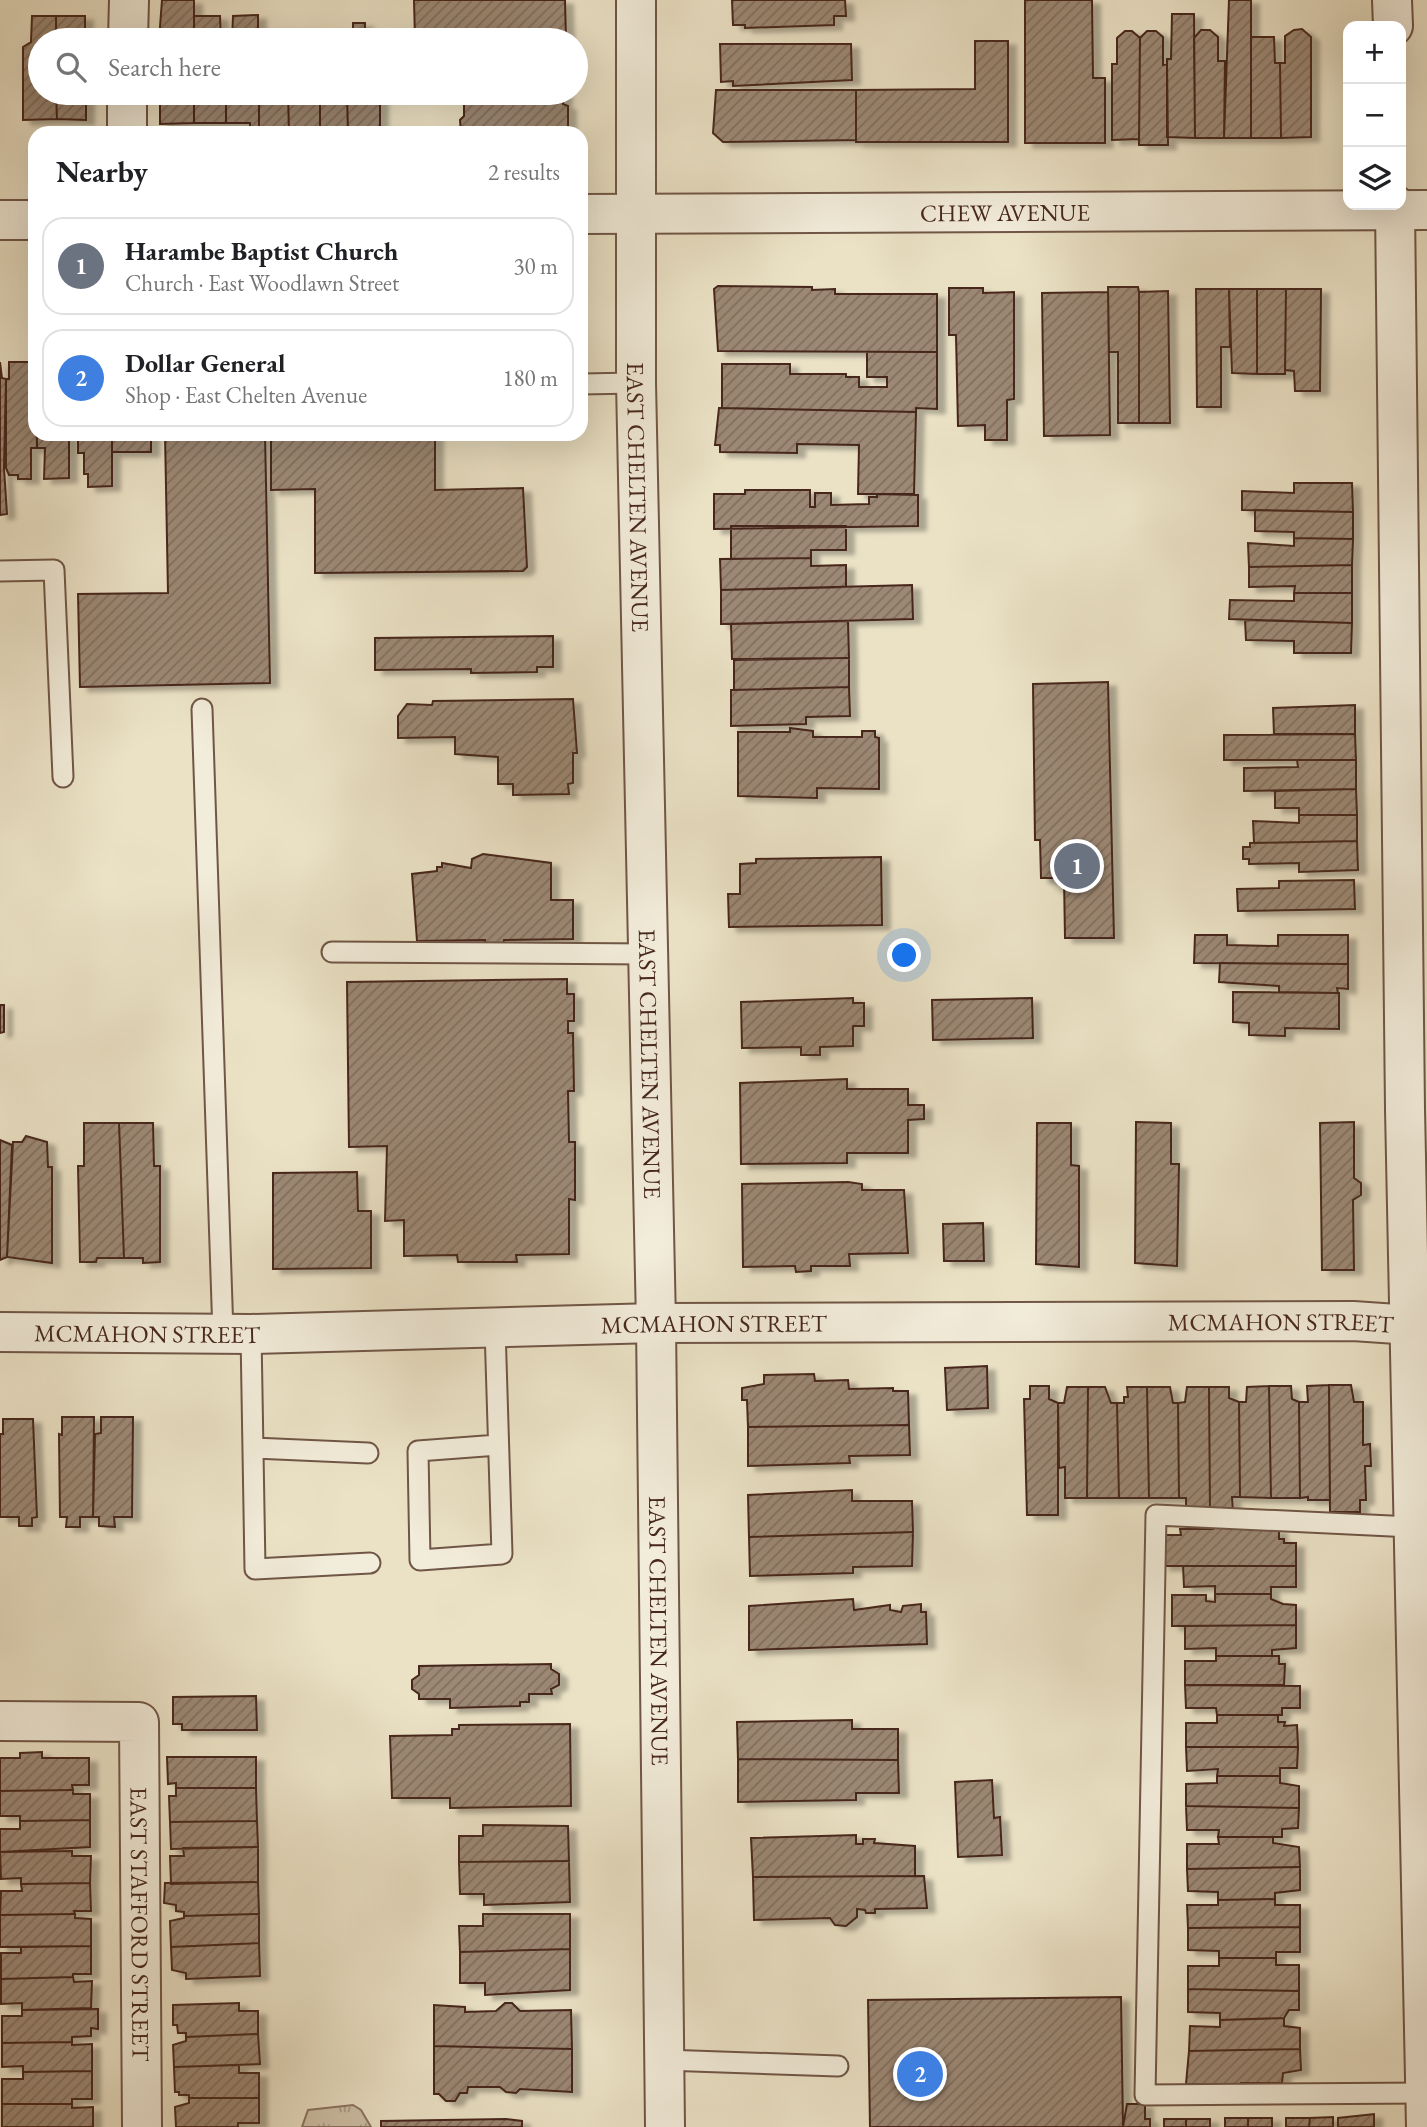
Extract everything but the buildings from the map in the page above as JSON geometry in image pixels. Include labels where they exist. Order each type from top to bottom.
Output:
[{"type":"street","points":[[128,28],[129,0]]},
{"type":"street","name":"EAST CHELTEN AVENUE","points":[[636,0],[639,213],[636,383],[656,1323],[665,2127]]},
{"type":"street","points":[[1392,0],[1393,21]]},
{"type":"street","points":[[127,105],[127,126]]},
{"type":"street","name":"CHEW AVENUE","points":[[588,214],[1343,208]]},
{"type":"street","points":[[1406,208],[1418,1325],[1412,1527],[1424,1903],[1426,2110]]},
{"type":"street","points":[[0,220],[28,220]]},
{"type":"street","name":"MCMAHON STREET","points":[[0,1332],[237,1334],[656,1323],[1353,1321],[1418,1325]]},
{"type":"street","name":"EAST STAFFORD STREET","points":[[0,1721],[139,1722],[142,2127]]},
{"type":"lane","points":[[588,384],[636,383]]},
{"type":"lane","points":[[0,570],[54,570],[63,777]]},
{"type":"lane","points":[[202,709],[237,1334],[253,1448],[255,1569],[370,1563]]},
{"type":"lane","points":[[332,952],[649,954]]},
{"type":"lane","points":[[495,1328],[502,1554],[420,1560],[418,1451],[498,1445]]},
{"type":"lane","points":[[253,1448],[368,1453]]},
{"type":"lane","points":[[1412,1527],[1156,1515],[1145,2095],[1426,2110]]},
{"type":"lane","points":[[664,2060],[838,2066]]},
{"type":"green space","points":[[353,2105],[361,2110],[371,2127],[302,2127],[308,2110]]},
{"type":"place","name":"Harambe Baptist Church","points":[[1077,866]]},
{"type":"place","name":"Dollar General","points":[[920,2074]]}]
